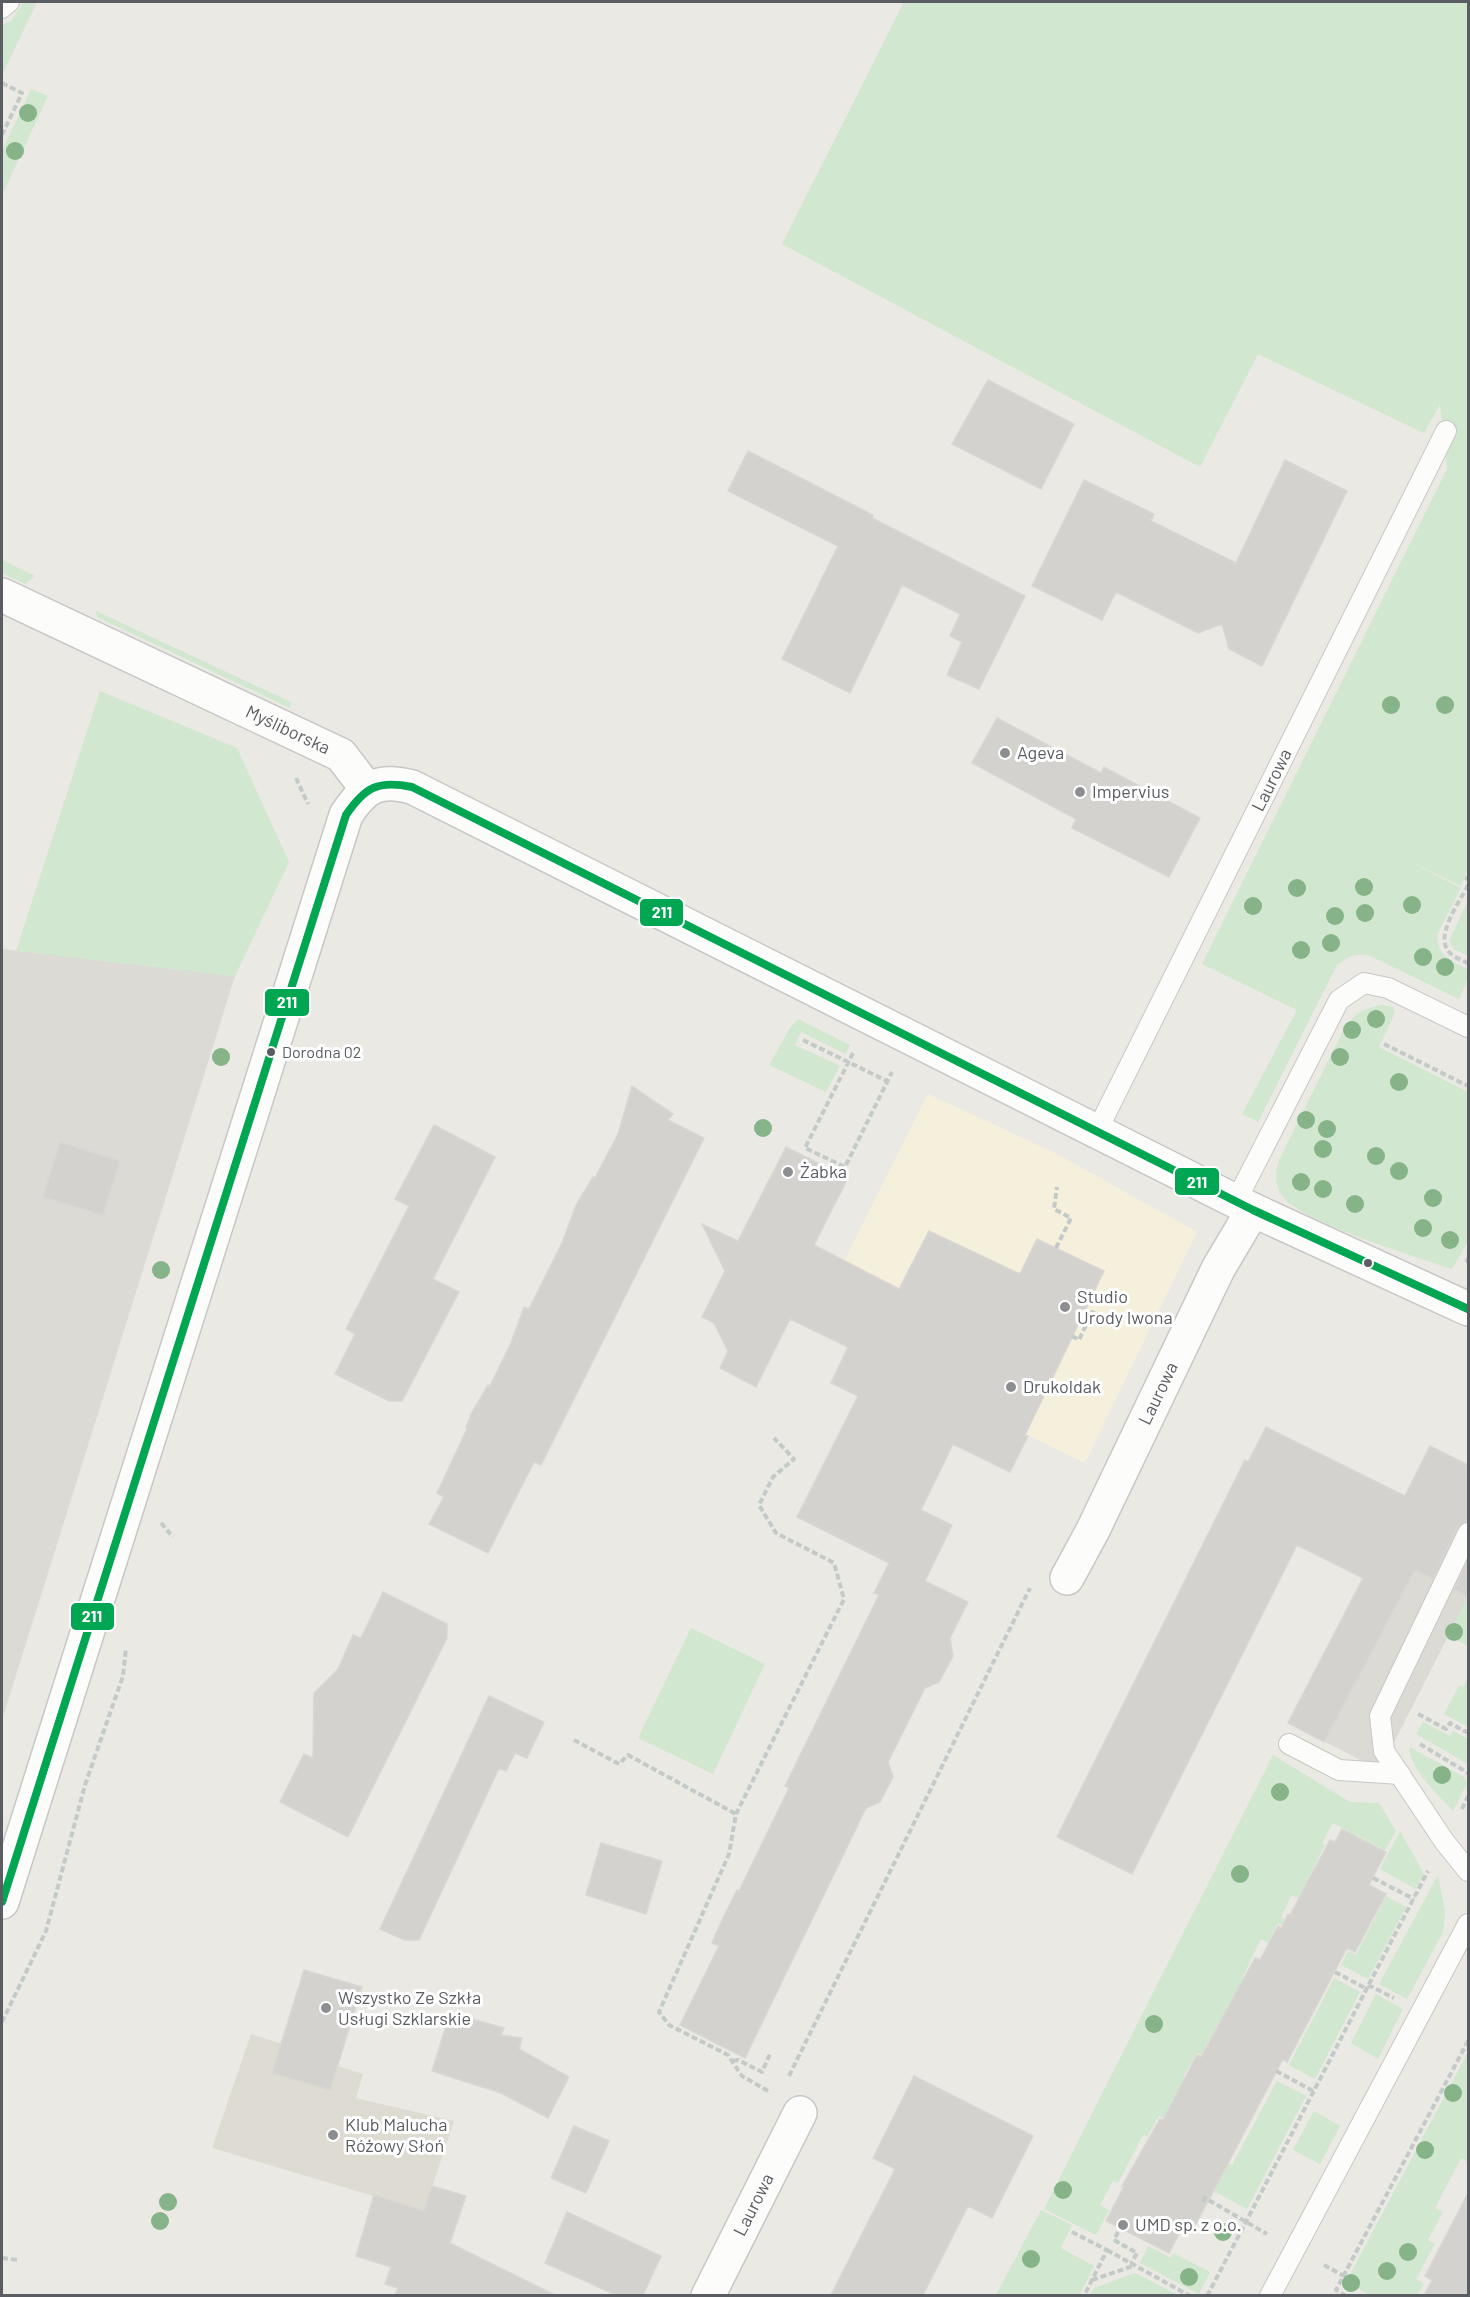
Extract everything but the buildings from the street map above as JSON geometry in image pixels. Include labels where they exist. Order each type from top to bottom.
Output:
[{"type":"street","name":"Myśliborska","points":[[2,595],[341,755],[367,789]]},
{"type":"street","points":[[2,1902],[346,815],[367,789],[382,784],[397,783],[412,787],[1245,1206],[1468,1309]]},
{"type":"street","name":"Laurowa","points":[[1067,1578],[1093,1530],[1218,1269],[1245,1206]]},
{"type":"street","name":"Laurowa","points":[[708,2295],[800,2113]]},
{"type":"lane","points":[[2,8],[9,2]]},
{"type":"lane","name":"Laurowa","points":[[1097,1131],[1446,431]]},
{"type":"lane","points":[[1245,1206],[1339,1000],[1364,983],[1388,988],[1468,1027]]},
{"type":"lane","points":[[1468,1533],[1380,1716],[1384,1751],[1444,1841],[1468,1871]]},
{"type":"lane","points":[[1289,1744],[1339,1770],[1400,1774]]},
{"type":"lane","points":[[1270,2295],[1468,1924]]},
{"type":"path","points":[[2,83],[22,93],[2,135]]},
{"type":"path","points":[[294,775],[307,798],[310,809]]},
{"type":"path","points":[[1468,885],[1443,933],[1444,944],[1450,954],[1468,963]]},
{"type":"path","points":[[803,1040],[887,1081]]},
{"type":"path","points":[[1384,1044],[1468,1086]]},
{"type":"path","points":[[854,1052],[806,1148],[845,1167],[893,1071]]},
{"type":"path","points":[[1056,1248],[1071,1218],[1054,1209],[1057,1187]]},
{"type":"path","points":[[1072,1336],[1079,1340],[1092,1312],[1112,1322]]},
{"type":"path","points":[[772,2093],[741,2076],[728,2055],[669,2025],[659,2012],[729,1854],[736,1814],[844,1599],[834,1563],[776,1533],[759,1505],[773,1477],[794,1459],[774,1438]]},
{"type":"path","points":[[159,1533],[162,1524]]},
{"type":"path","points":[[789,2076],[1039,1570],[1067,1578]]},
{"type":"path","points":[[2,2022],[46,1931],[85,1785],[123,1676],[127,1639]]},
{"type":"path","points":[[1415,1713],[1446,1729],[1450,1724],[1468,1733]]},
{"type":"path","points":[[1380,1716],[1410,1738],[1468,1773]]},
{"type":"path","points":[[574,1740],[619,1764],[628,1755],[736,1814]]},
{"type":"path","points":[[1207,2295],[1468,1796]]},
{"type":"path","points":[[1373,1878],[1414,1899]]},
{"type":"path","points":[[1335,1972],[1367,1989]]},
{"type":"path","points":[[1346,2295],[1336,2290],[1468,2041]]},
{"type":"path","points":[[733,2061],[738,2060],[762,2072],[770,2054]]},
{"type":"path","points":[[1276,2071],[1315,2092]]},
{"type":"path","points":[[1203,2202],[1205,2198],[1237,2216]]},
{"type":"path","points":[[1072,2232],[1190,2295]]},
{"type":"path","points":[[1092,2281],[1132,2265],[1137,2253],[1114,2240],[1119,2232]]},
{"type":"path","points":[[1084,2295],[1107,2250]]},
{"type":"path","points":[[2,2258],[18,2260]]},
{"type":"shaded area","points":[[2,949],[235,976],[2,1720]]},
{"type":"shaded area","points":[[928,1094],[1055,1153],[1197,1232],[1085,1463],[810,1329]]},
{"type":"shaded area","points":[[1430,1446],[1468,1466],[1468,1597],[1380,1770],[1288,1723]]},
{"type":"shaded area","name":"Klub Malucha Różowy Słoń","points":[[251,2034],[339,2062],[338,2066],[363,2074],[356,2098],[454,2121],[424,2211],[212,2148]]},
{"type":"green space","points":[[24,2],[37,2],[2,73],[2,25],[11,21]]},
{"type":"green space","points":[[904,2],[1468,2],[1468,870],[1461,886],[1407,860],[1461,888],[1437,935],[1440,949],[1446,957],[1468,969],[1468,978],[1459,999],[1368,955],[1355,955],[1341,962],[1337,965],[1258,1122],[1242,1114],[1297,1010],[1202,964],[1447,469],[1440,404],[1424,433],[1258,354],[1200,467],[782,244]]},
{"type":"green space","points":[[31,89],[48,96],[2,195],[2,151]]},
{"type":"green space","points":[[2,560],[35,576],[25,584],[2,573]]},
{"type":"green space","points":[[96,611],[291,702],[290,708],[97,617]]},
{"type":"green space","points":[[100,691],[237,748],[289,862],[235,976],[16,951]]},
{"type":"green space","points":[[1468,900],[1468,956],[1454,949],[1449,941]]},
{"type":"green space","points":[[1382,1005],[1393,1007],[1395,1013],[1379,1047],[1468,1092],[1468,1241],[1452,1269],[1362,1238],[1312,1217],[1294,1207],[1283,1197],[1278,1188],[1276,1173],[1280,1158],[1346,1025],[1362,1011]]},
{"type":"green space","points":[[798,1019],[850,1045],[846,1054],[801,1032],[795,1045],[840,1066],[826,1092],[769,1065],[790,1028]]},
{"type":"green space","points":[[1468,1597],[1468,1646],[1448,1636]]},
{"type":"green space","points":[[691,1628],[765,1664],[713,1774],[638,1738]]},
{"type":"green space","points":[[1468,1676],[1468,1727],[1444,1714],[1459,1686],[1463,1687]]},
{"type":"green space","points":[[1423,1722],[1450,1736],[1453,1731],[1468,1739],[1468,1764],[1416,1734]]},
{"type":"green space","points":[[1410,1747],[1464,1777],[1467,1783],[1453,1811],[1419,1772],[1413,1763]]},
{"type":"green space","points":[[1273,1755],[1350,1802],[1379,1803],[1396,1831],[1385,1850],[1333,1823],[1322,1843],[1325,1845],[1309,1877],[1312,1879],[1301,1900],[1292,1895],[1281,1917],[1284,1919],[1281,1925],[1277,1924],[1268,1943],[1261,1939],[1242,1978],[1247,1981],[1224,2024],[1219,2022],[1201,2055],[1197,2053],[1183,2077],[1189,2080],[1167,2120],[1159,2116],[1147,2137],[1143,2135],[1118,2183],[1113,2181],[1100,2205],[1109,2210],[1096,2235],[1044,2209]]},
{"type":"green space","points":[[1400,1831],[1424,1874],[1416,1889],[1380,1869]]},
{"type":"green space","points":[[1438,1875],[1445,1912],[1443,1932],[1407,1999],[1379,1984]]},
{"type":"green space","points":[[1386,1896],[1406,1907],[1368,1979],[1341,1965],[1348,1951],[1356,1955]]},
{"type":"green space","points":[[1334,1978],[1360,1992],[1315,2079],[1289,2065]]},
{"type":"green space","points":[[1376,1994],[1403,2009],[1378,2059],[1351,2043]]},
{"type":"green space","points":[[1468,2052],[1468,2162],[1461,2158],[1435,2208],[1443,2212],[1428,2240],[1435,2244],[1416,2279],[1424,2284],[1417,2295],[1370,2295],[1346,2282]]},
{"type":"green space","points":[[1277,2081],[1306,2096],[1247,2209],[1208,2188],[1223,2161],[1232,2165]]},
{"type":"green space","points":[[1314,2111],[1340,2126],[1320,2164],[1293,2150]]},
{"type":"green space","points":[[1041,2210],[1072,2225],[1061,2248],[1094,2266],[1080,2295],[996,2295]]},
{"type":"green space","points":[[1148,2246],[1171,2258],[1173,2253],[1210,2272],[1199,2294],[1140,2263]]},
{"type":"green space","points":[[1135,2273],[1178,2295],[1090,2295],[1094,2288]]},
{"type":"transit line","name":"211","points":[[2,1902],[346,815],[353,805],[373,788],[390,784],[412,787],[1253,1210],[1468,1309]]},
{"type":"place","name":"Ageva","points":[[1005,753]]},
{"type":"place","name":"Impervius","points":[[1080,792]]},
{"type":"place","name":"Dorodna 02","points":[[271,1052]]},
{"type":"place","name":"Żabka","points":[[788,1172]]},
{"type":"place","name":"Studio Urody Iwona","points":[[1065,1307]]},
{"type":"place","name":"Drukoldak","points":[[1011,1387]]},
{"type":"place","name":"Wszystko Ze Szkła Usługi Szklarskie","points":[[326,2008]]},
{"type":"place","name":"Klub Malucha Różowy Słoń","points":[[333,2135]]},
{"type":"place","name":"UMD sp. z o.o.","points":[[1123,2225]]}]
